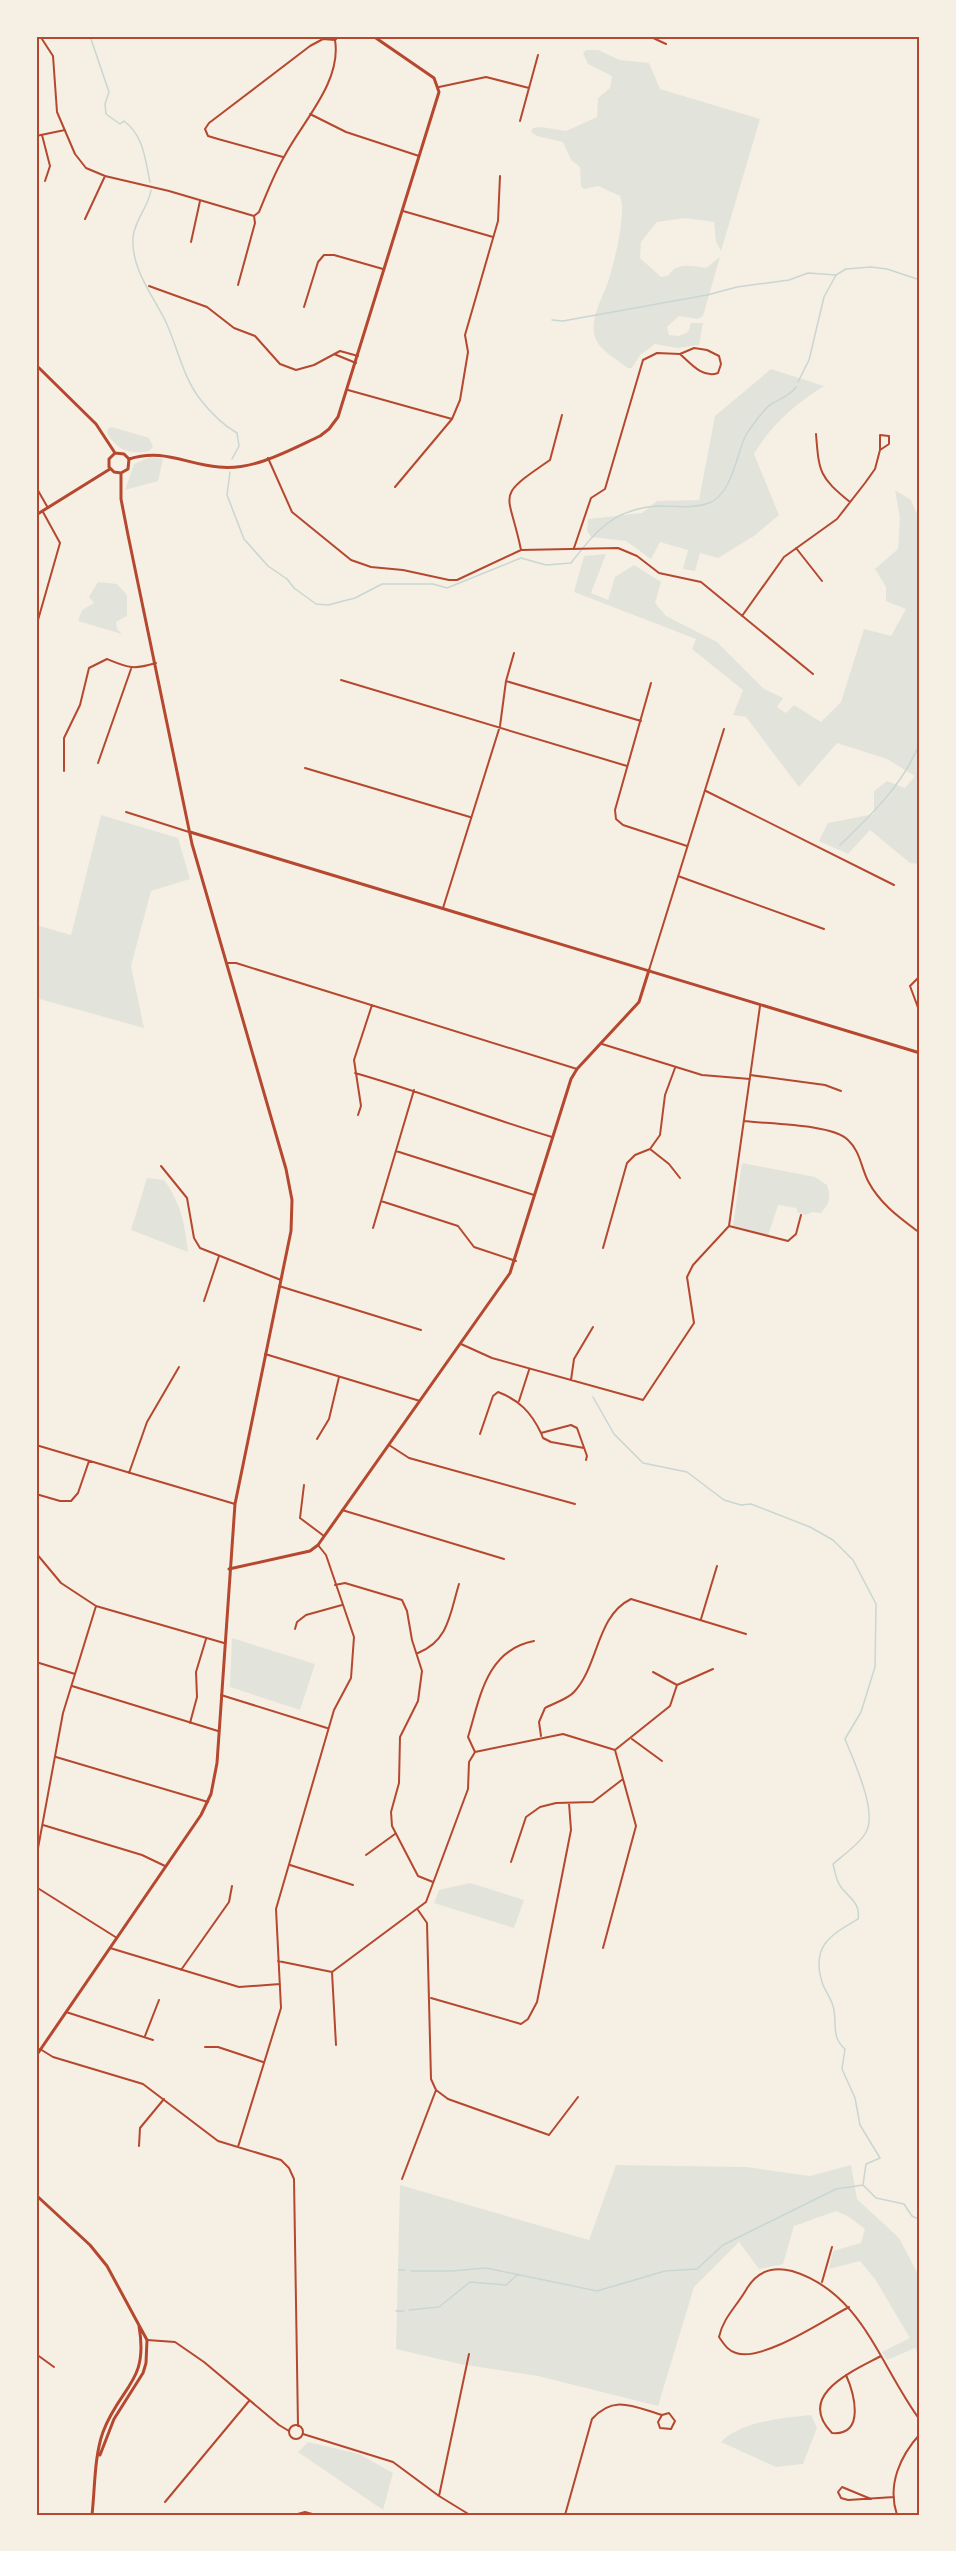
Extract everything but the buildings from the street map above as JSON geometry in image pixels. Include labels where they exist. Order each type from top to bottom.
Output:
[{"type":"main road","points":[[129,459],[158,454],[206,465],[235,468],[268,458],[329,429],[338,417],[420,156],[439,87],[434,78],[373,36]]},
{"type":"main road","points":[[36,364],[96,424],[115,453]]},
{"type":"main road","points":[[110,469],[109,459],[115,453],[122,453],[129,459]]},
{"type":"main road","points":[[110,469],[121,473],[128,469],[129,459]]},
{"type":"main road","points":[[36,515],[110,469]]},
{"type":"main road","points":[[36,2056],[208,1802],[217,1763],[235,1504],[291,1231],[291,1188],[225,964],[190,832],[123,505],[121,473]]},
{"type":"main road","points":[[190,832],[920,1053]]},
{"type":"main road","points":[[229,1569],[310,1551],[318,1545],[461,1344],[510,1274],[516,1261],[571,1079],[577,1069],[639,1002],[649,970]]},
{"type":"main road","points":[[36,2195],[95,2250],[116,2280],[147,2340],[143,2373],[114,2419],[100,2456]]},
{"type":"main road","points":[[92,2515],[100,2444],[110,2417],[134,2379],[141,2362],[142,2347],[138,2322]]},
{"type":"street","points":[[40,36],[53,56],[57,112],[75,154],[86,168],[105,176],[254,216]]},
{"type":"street","points":[[254,216],[259,212],[284,157],[331,77],[336,61],[335,40],[339,36]]},
{"type":"street","points":[[649,36],[666,45]]},
{"type":"street","points":[[284,157],[208,136],[205,129],[209,123],[310,46],[323,39],[335,40]]},
{"type":"street","points":[[520,121],[538,55]]},
{"type":"street","points":[[439,87],[486,77],[529,88]]},
{"type":"street","points":[[310,114],[346,132],[420,156]]},
{"type":"street","points":[[36,136],[65,130]]},
{"type":"street","points":[[42,135],[50,166],[45,181]]},
{"type":"street","points":[[85,219],[105,176]]},
{"type":"street","points":[[395,487],[452,419],[460,400],[468,352],[465,335],[498,221],[500,176]]},
{"type":"street","points":[[191,242],[201,200]]},
{"type":"street","points":[[403,211],[493,237]]},
{"type":"street","points":[[238,285],[255,224],[254,216]]},
{"type":"street","points":[[304,307],[318,262],[324,255],[334,255],[384,270]]},
{"type":"street","points":[[149,286],[207,307],[234,328],[255,336],[280,364],[296,370],[314,365],[340,351],[358,356]]},
{"type":"street","points":[[574,548],[591,498],[605,489],[643,360],[663,352],[680,354],[694,368],[706,374],[715,374],[720,368],[719,356],[707,350],[688,349],[680,354]]},
{"type":"street","points":[[334,354],[356,363]]},
{"type":"street","points":[[347,390],[452,419]]},
{"type":"street","points":[[521,550],[509,507],[509,495],[517,483],[550,460],[561,415]]},
{"type":"street","points":[[816,434],[819,471],[832,488],[850,502]]},
{"type":"street","points":[[742,616],[784,557],[837,519],[875,469],[880,450],[880,435],[889,436],[889,444],[880,450]]},
{"type":"street","points":[[268,458],[287,504],[299,520],[357,563],[457,580],[521,550],[618,548],[637,556],[659,573],[701,582],[813,674]]},
{"type":"street","points":[[36,487],[48,508]]},
{"type":"street","points":[[36,627],[60,543],[43,511]]},
{"type":"street","points":[[796,548],[822,581]]},
{"type":"street","points":[[443,908],[500,726],[506,681],[514,653]]},
{"type":"street","points":[[64,771],[64,738],[80,705],[89,668],[107,659],[131,669],[143,669],[156,663]]},
{"type":"street","points":[[98,763],[131,669]]},
{"type":"street","points":[[341,680],[627,766]]},
{"type":"street","points":[[506,681],[641,721]]},
{"type":"street","points":[[651,683],[615,810],[616,819],[623,825],[687,846]]},
{"type":"street","points":[[649,970],[724,729]]},
{"type":"street","points":[[305,768],[470,817]]},
{"type":"street","points":[[706,791],[894,885]]},
{"type":"street","points":[[126,812],[190,832]]},
{"type":"street","points":[[678,876],[824,929]]},
{"type":"street","points":[[225,964],[236,963],[577,1069]]},
{"type":"street","points":[[920,976],[909,986],[920,1013]]},
{"type":"street","points":[[461,1344],[492,1358],[529,1370],[643,1400],[694,1323],[687,1277],[693,1265],[729,1226],[760,1004]]},
{"type":"street","points":[[358,1115],[361,1106],[354,1060],[372,1005]]},
{"type":"street","points":[[601,1044],[702,1076],[750,1077],[825,1085],[841,1091]]},
{"type":"street","points":[[603,1248],[627,1163],[635,1155],[650,1149],[660,1134],[665,1095],[675,1068]]},
{"type":"street","points":[[355,1072],[414,1090],[469,1112],[554,1137]]},
{"type":"street","points":[[373,1228],[414,1090]]},
{"type":"street","points":[[744,1121],[831,1131],[847,1138],[858,1153],[869,1181],[887,1208],[920,1233]]},
{"type":"street","points":[[650,1149],[669,1164],[680,1178]]},
{"type":"street","points":[[396,1151],[536,1195]]},
{"type":"street","points":[[161,1166],[187,1198],[197,1244],[205,1251],[281,1280]]},
{"type":"street","points":[[381,1201],[458,1226],[474,1247],[516,1261]]},
{"type":"street","points":[[729,1226],[774,1240],[788,1241],[796,1234],[801,1215]]},
{"type":"street","points":[[204,1301],[219,1256]]},
{"type":"street","points":[[279,1286],[421,1330]]},
{"type":"street","points":[[571,1380],[574,1359],[593,1327]]},
{"type":"street","points":[[265,1354],[420,1401]]},
{"type":"street","points":[[129,1473],[147,1422],[179,1367]]},
{"type":"street","points":[[519,1401],[529,1370]]},
{"type":"street","points":[[317,1439],[329,1419],[339,1377]]},
{"type":"street","points":[[480,1434],[493,1396],[498,1392],[519,1401],[535,1420],[543,1438],[551,1442],[584,1448]]},
{"type":"street","points":[[541,1433],[570,1425],[577,1428],[586,1460]]},
{"type":"street","points":[[36,1445],[235,1504]]},
{"type":"street","points":[[389,1445],[410,1458],[575,1504]]},
{"type":"street","points":[[36,1494],[60,1502],[71,1501],[78,1493],[89,1461]]},
{"type":"street","points":[[304,1485],[300,1518],[324,1536]]},
{"type":"street","points":[[342,1510],[504,1559]]},
{"type":"street","points":[[238,2147],[280,2008],[276,1909],[328,1728],[334,1710],[351,1678],[354,1637],[326,1555],[318,1545]]},
{"type":"street","points":[[36,1553],[61,1583],[96,1606],[224,1643]]},
{"type":"street","points":[[701,1619],[717,1566]]},
{"type":"street","points":[[335,1585],[345,1583],[402,1600],[407,1611],[412,1640],[422,1671],[418,1701],[400,1737],[399,1783],[391,1812],[395,1834],[418,1876],[433,1882]]},
{"type":"street","points":[[418,1653],[432,1648],[444,1634],[459,1584]]},
{"type":"street","points":[[540,1736],[539,1722],[545,1708],[573,1694],[591,1666],[603,1629],[620,1605],[631,1599],[746,1634]]},
{"type":"street","points":[[296,1629],[297,1622],[306,1615],[342,1605]]},
{"type":"street","points":[[36,1859],[63,1713],[96,1606]]},
{"type":"street","points":[[190,1723],[197,1697],[196,1677],[206,1639]]},
{"type":"street","points":[[475,1752],[468,1737],[489,1672],[503,1655],[523,1643],[534,1641]]},
{"type":"street","points":[[36,1662],[75,1674]]},
{"type":"street","points":[[615,1750],[632,1739],[670,1706],[677,1685],[713,1669]]},
{"type":"street","points":[[653,1672],[677,1685]]},
{"type":"street","points":[[72,1686],[219,1732]]},
{"type":"street","points":[[221,1695],[328,1728]]},
{"type":"street","points":[[277,1961],[287,1961],[332,1972],[426,1902],[468,1789],[469,1762],[475,1752],[540,1736],[563,1734],[615,1750]]},
{"type":"street","points":[[632,1739],[662,1761]]},
{"type":"street","points":[[603,1948],[635,1838],[636,1826],[615,1750]]},
{"type":"street","points":[[56,1757],[208,1802]]},
{"type":"street","points":[[511,1862],[526,1816],[540,1807],[593,1802],[623,1779]]},
{"type":"street","points":[[431,1998],[521,2024],[528,2019],[537,2002],[571,1830],[568,1803]]},
{"type":"street","points":[[43,1825],[142,1855],[166,1867]]},
{"type":"street","points":[[366,1855],[395,1834]]},
{"type":"street","points":[[289,1864],[353,1885]]},
{"type":"street","points":[[181,1970],[229,1902],[232,1886]]},
{"type":"street","points":[[36,1887],[117,1938]]},
{"type":"street","points":[[418,1910],[427,1923],[431,1998],[431,2079],[436,2090],[448,2099],[549,2135],[578,2097]]},
{"type":"street","points":[[110,1948],[239,1987],[280,1984]]},
{"type":"street","points":[[332,1972],[336,2045]]},
{"type":"street","points":[[145,2037],[159,2000]]},
{"type":"street","points":[[66,2012],[153,2040]]},
{"type":"street","points":[[205,2047],[218,2047],[264,2062]]},
{"type":"street","points":[[40,2049],[53,2057],[143,2084],[218,2141],[281,2160],[289,2168],[294,2179],[298,2426],[303,2434],[393,2462],[467,2515]]},
{"type":"street","points":[[402,2179],[436,2090]]},
{"type":"street","points":[[139,2146],[140,2128],[164,2098]]},
{"type":"street","points":[[822,2283],[832,2247]]},
{"type":"street","points":[[849,2307],[773,2348],[756,2353],[737,2354],[728,2349],[719,2337],[722,2324],[751,2280],[765,2271],[781,2268],[822,2283],[849,2307],[860,2320],[904,2398],[920,2420]]},
{"type":"street","points":[[147,2340],[175,2342],[279,2425],[290,2431],[294,2439],[303,2434]]},
{"type":"street","points":[[36,2354],[54,2367]]},
{"type":"street","points":[[439,2496],[469,2354]]},
{"type":"street","points":[[846,2375],[855,2395],[857,2410],[851,2427],[840,2434],[832,2433],[825,2426],[818,2408],[824,2396],[846,2375],[881,2356]]},
{"type":"street","points":[[165,2502],[250,2400]]},
{"type":"street","points":[[565,2515],[592,2419],[603,2407],[617,2403],[662,2415],[669,2414],[675,2421],[671,2429],[666,2430],[659,2425],[662,2415]]},
{"type":"street","points":[[290,2431],[298,2426]]},
{"type":"street","points":[[897,2515],[894,2497],[899,2465],[910,2445],[920,2434]]},
{"type":"street","points":[[871,2499],[850,2488],[842,2487],[838,2492],[841,2498],[848,2500],[871,2499],[894,2497]]},
{"type":"street","points":[[294,2515],[305,2512],[316,2515]]},
{"type":"shaded area","points":[[586,50],[598,50],[620,60],[649,63],[660,89],[760,119],[721,251],[716,242],[714,222],[685,218],[657,222],[641,242],[640,258],[661,277],[669,275],[680,267],[706,268],[720,257],[703,316],[698,319],[679,316],[667,327],[669,335],[679,336],[688,332],[691,323],[703,323],[699,345],[677,348],[655,344],[640,355],[632,368],[628,368],[602,348],[594,333],[595,318],[608,282],[619,238],[622,214],[620,196],[598,186],[584,189],[581,186],[580,167],[571,160],[563,142],[537,136],[531,132],[533,128],[541,127],[566,131],[597,117],[598,98],[610,88],[612,76],[588,64],[583,53]]},
{"type":"shaded area","points":[[771,369],[824,386],[784,416],[768,433],[754,454],[779,515],[754,536],[718,558],[700,553],[695,571],[683,569],[688,550],[660,542],[651,559],[626,541],[591,537],[587,531],[588,519],[642,513],[657,501],[699,500],[715,416]]},
{"type":"shaded area","points":[[112,427],[149,438],[153,447],[149,451],[142,452],[125,450],[115,444],[107,433],[108,428]]},
{"type":"shaded area","points":[[150,457],[163,459],[158,481],[125,490],[134,464]]},
{"type":"shaded area","points":[[895,490],[911,500],[920,521],[920,864],[910,863],[870,830],[848,854],[819,841],[828,823],[874,814],[874,791],[887,781],[905,788],[915,776],[887,759],[837,743],[799,787],[746,717],[733,715],[743,690],[692,649],[696,639],[574,592],[584,556],[606,554],[591,593],[608,600],[615,577],[634,565],[661,582],[655,603],[666,616],[717,642],[764,689],[783,698],[777,707],[786,713],[794,705],[821,722],[841,702],[864,629],[891,636],[906,609],[886,601],[886,587],[875,569],[898,549],[900,518]]},
{"type":"shaded area","points":[[98,582],[117,584],[127,595],[127,616],[116,622],[117,629],[122,634],[78,621],[82,610],[94,603],[89,597]]},
{"type":"shaded area","points":[[101,815],[178,838],[190,879],[151,891],[131,966],[144,1028],[36,998],[36,925],[71,935]]},
{"type":"shaded area","points":[[742,1163],[815,1177],[827,1185],[828,1203],[821,1213],[812,1212],[806,1215],[798,1213],[796,1208],[778,1205],[768,1236],[733,1226]]},
{"type":"shaded area","points":[[147,1178],[164,1180],[170,1189],[181,1214],[188,1252],[131,1230]]},
{"type":"shaded area","points":[[232,1638],[315,1664],[300,1710],[230,1687]]},
{"type":"shaded area","points":[[470,1883],[524,1900],[514,1928],[434,1903],[439,1890]]},
{"type":"shaded area","points":[[616,2165],[747,2167],[810,2176],[851,2165],[857,2199],[899,2238],[920,2278],[920,2357],[915,2348],[887,2360],[882,2352],[910,2338],[875,2279],[860,2261],[829,2269],[833,2251],[861,2243],[865,2229],[836,2211],[794,2226],[783,2264],[759,2269],[739,2242],[694,2287],[658,2406],[538,2376],[460,2364],[396,2349],[400,2185],[589,2240]]},
{"type":"shaded area","points":[[811,2415],[817,2428],[803,2464],[776,2467],[721,2442],[740,2429],[751,2425],[776,2419]]},
{"type":"shaded area","points":[[308,2442],[359,2454],[393,2473],[383,2510],[298,2452]]},
{"type":"waterway","points":[[90,36],[109,92],[105,104],[106,114],[120,124],[124,121],[136,134],[143,149],[150,182]]},
{"type":"waterway","points":[[151,190],[148,202],[134,230],[135,259],[143,280],[169,328],[194,390],[212,413],[237,433],[239,446],[232,459]]},
{"type":"waterway","points":[[798,382],[809,360],[824,297],[836,275],[846,269],[871,267],[887,269],[920,280]]},
{"type":"waterway","points":[[552,320],[563,321],[707,295],[737,287],[789,280],[808,273],[836,275]]},
{"type":"waterway","points":[[230,472],[227,495],[244,539],[268,566],[316,604],[328,605],[355,598],[382,584],[433,584],[447,588],[521,558],[546,565],[571,563],[598,531],[618,516],[630,511],[659,506],[690,507],[709,503],[723,492],[745,437],[756,420],[768,407],[788,395],[796,387]]},
{"type":"waterway","points":[[840,845],[886,798],[905,771],[920,742]]},
{"type":"waterway","points":[[593,1397],[614,1434],[643,1463],[687,1472],[724,1500],[741,1505],[751,1504],[810,1527],[833,1540],[853,1560],[876,1604],[875,1667],[861,1712],[845,1739],[867,1799],[869,1823],[860,1841],[833,1864],[839,1885],[858,1909],[858,1919],[831,1937],[825,1944],[819,1961],[823,1985],[833,2006],[836,2034],[845,2049],[842,2069],[855,2098],[860,2125],[880,2158],[866,2164],[863,2185],[876,2198],[904,2204],[912,2216],[920,2220]]},
{"type":"waterway","points":[[411,2271],[486,2268],[597,2291],[665,2271],[697,2269],[723,2245],[836,2189],[863,2185]]},
{"type":"waterway","points":[[399,2270],[405,2270]]},
{"type":"waterway","points":[[409,2310],[439,2307],[470,2282],[506,2285],[518,2274]]},
{"type":"waterway","points":[[396,2311],[404,2311]]}]
